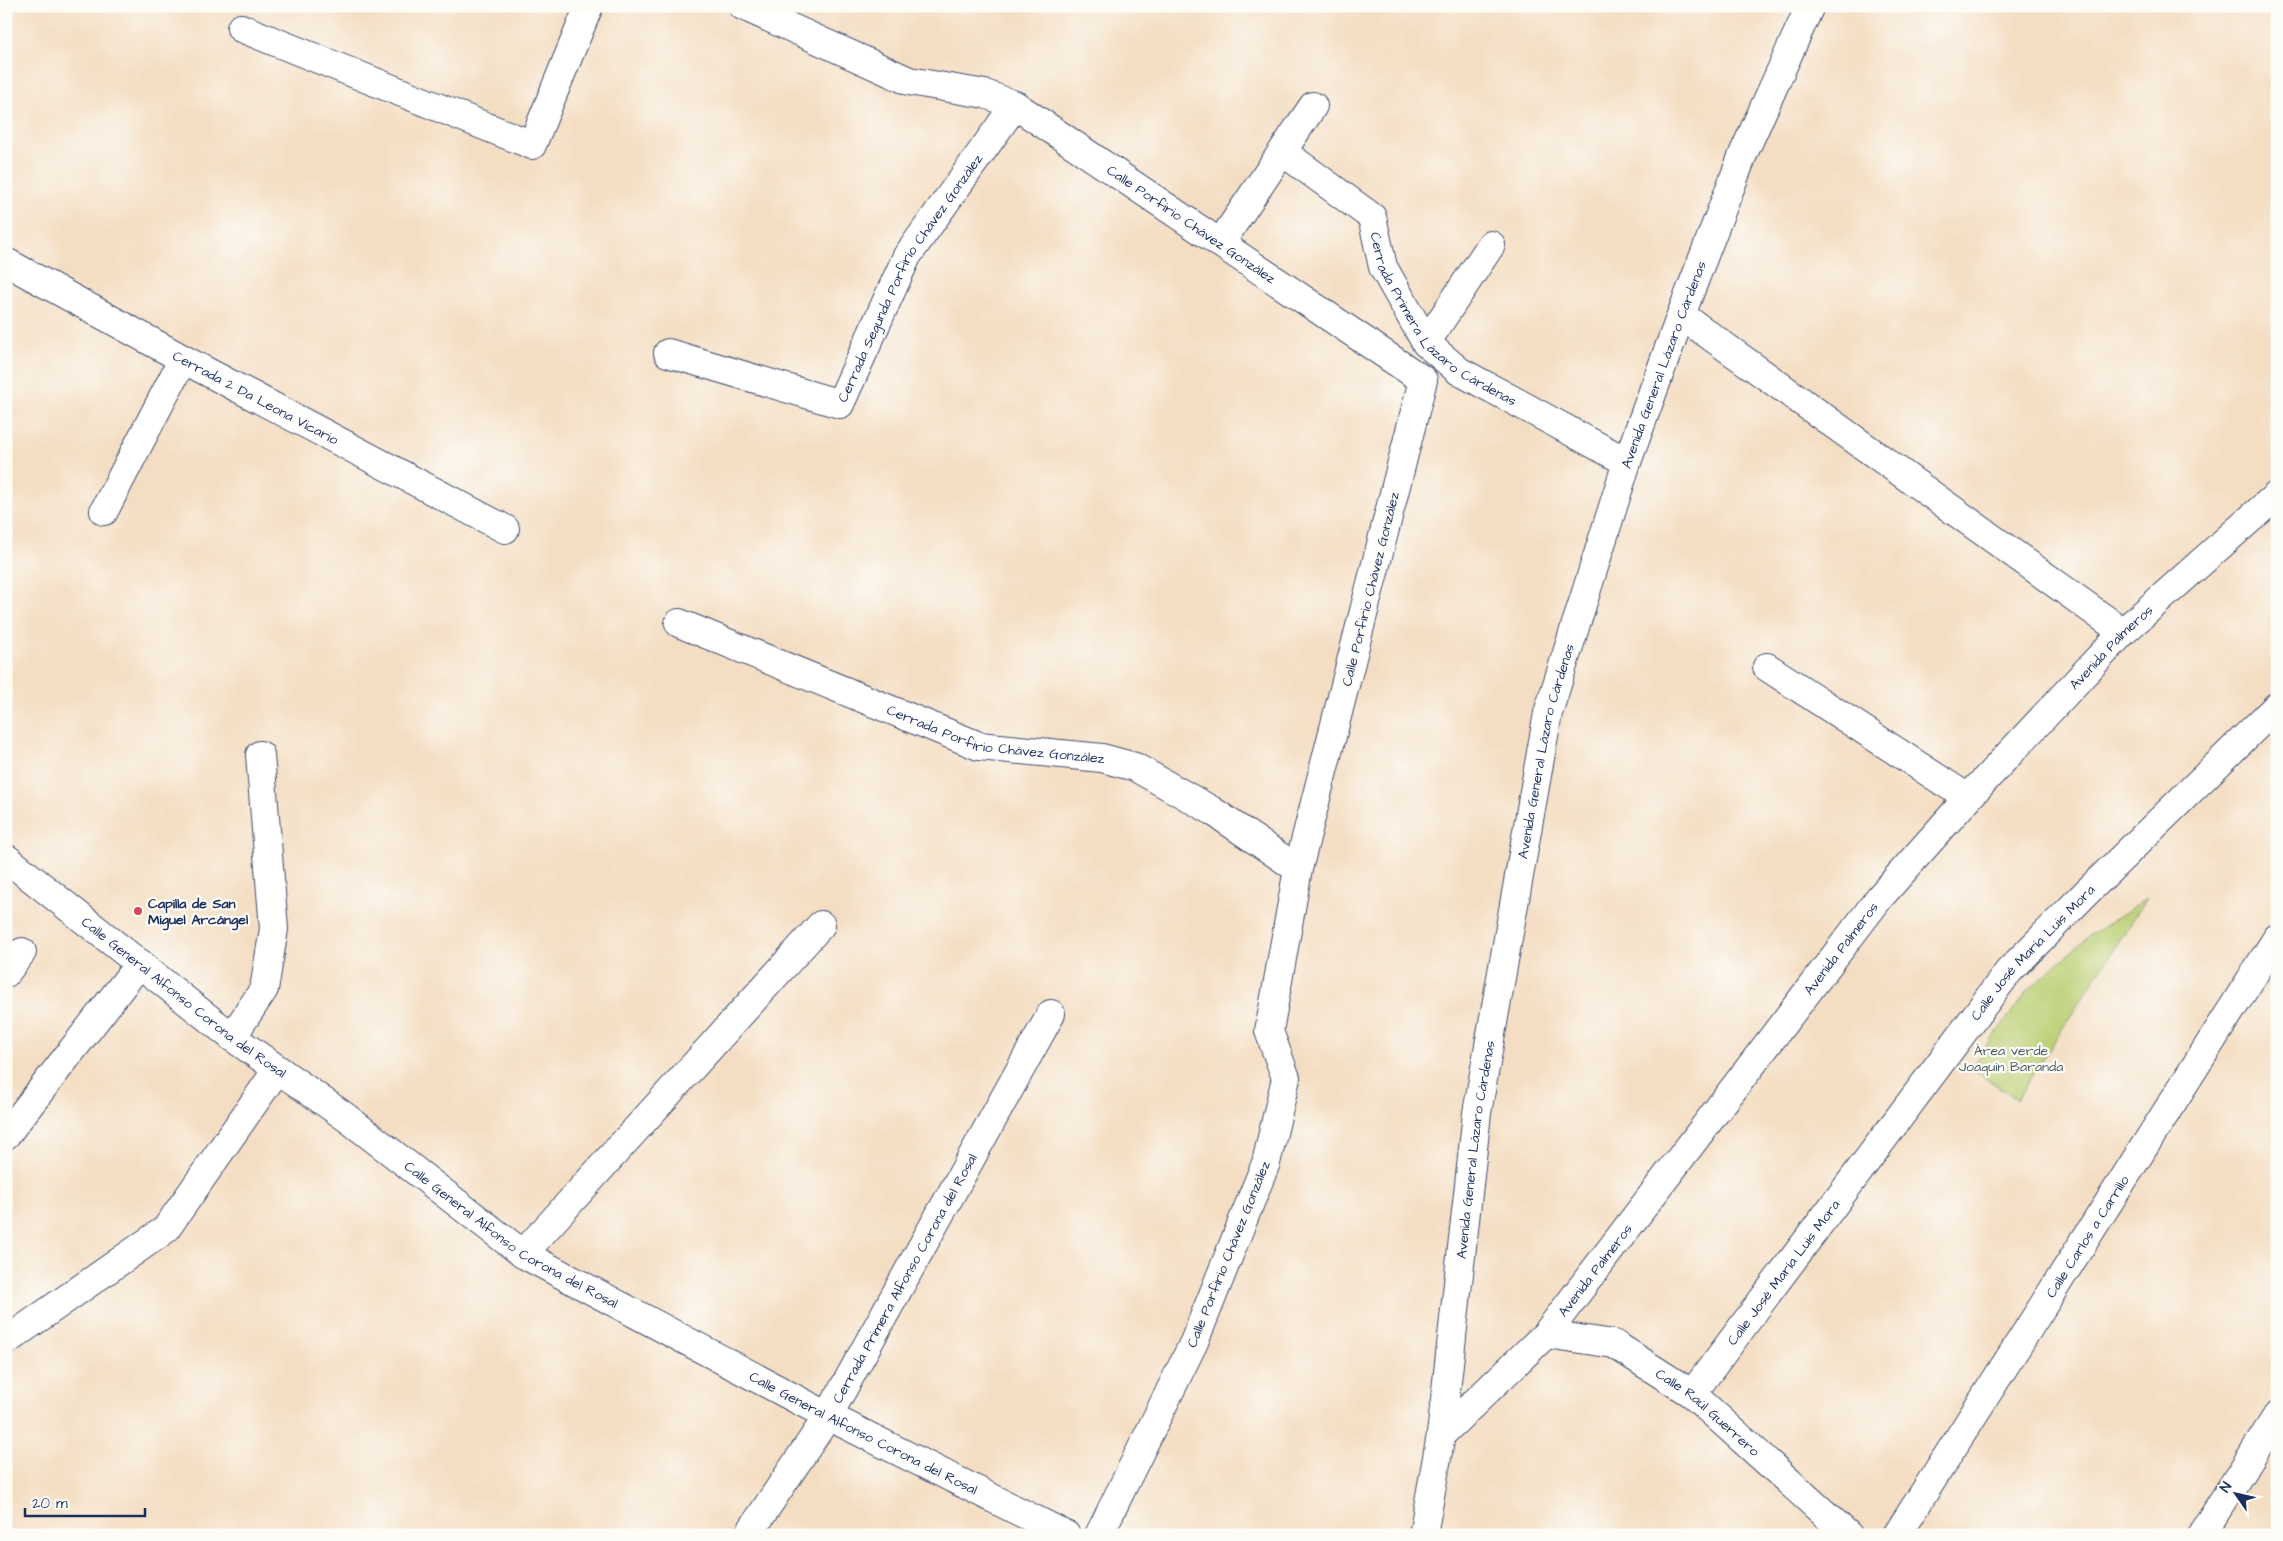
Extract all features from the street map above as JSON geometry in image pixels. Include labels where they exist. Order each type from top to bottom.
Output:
[{"type":"street","points":[[240,28],[532,145],[589,6]]},
{"type":"street","name":"Calle Porfirio Chávez González","points":[[743,6],[909,81],[985,94],[1016,104],[1423,380],[1298,869],[1269,1031],[1286,1078],[1266,1164],[1194,1342],[1099,1535]]},
{"type":"street","name":"Avenida General Lázaro Cárdenas","points":[[1423,1535],[1441,1435],[1477,1113],[1548,713],[1627,462],[1681,315],[1744,152],[1810,6]]},
{"type":"street","name":"Cerrada Segunda Porfirio Chávez González","points":[[668,353],[840,404],[907,256],[1016,104]]},
{"type":"street","points":[[1222,242],[1313,106]]},
{"type":"street","name":"Cerrada Primera Lázaro Cárdenas","points":[[1283,152],[1372,217],[1383,267],[1426,343],[1459,371],[1627,462]]},
{"type":"street","points":[[1426,343],[1490,245]]},
{"type":"street","name":"Cerrada 2 Da Leona Vicario","points":[[6,262],[183,359],[506,529]]},
{"type":"street","points":[[1681,315],[2123,632]]},
{"type":"street","points":[[104,511],[183,359]]},
{"type":"street","name":"Avenida Palmeros","points":[[1441,1435],[1546,1334],[1880,897],[1968,798],[2123,632],[2277,495]]},
{"type":"street","name":"Cerrada Porfirio Chávez González","points":[[679,623],[979,746],[1102,758],[1135,767],[1210,810],[1298,869]]},
{"type":"street","points":[[1767,667],[1968,798]]},
{"type":"street","name":"Calle José María Luis Mora","points":[[1692,1394],[2009,971],[2277,706]]},
{"type":"street","points":[[232,1037],[264,989],[274,929],[260,755]]},
{"type":"street","name":"Calle General Alfonso Corona del Rosal","points":[[6,858],[232,1037],[347,1118],[523,1254],[828,1416],[1066,1535]]},
{"type":"street","points":[[523,1254],[821,925]]},
{"type":"street","name":"Calle Carlos a Carrillo","points":[[1897,1535],[2277,938]]},
{"type":"street","points":[[6,1135],[140,964]]},
{"type":"street","name":"Cerrada Primera Alfonso Corona del Rosal","points":[[748,1535],[828,1416],[1051,1014]]},
{"type":"street","points":[[6,1342],[166,1229],[278,1070]]},
{"type":"street","name":"Calle Raúl Guerrero","points":[[1546,1334],[1614,1344],[1692,1394],[1848,1535]]},
{"type":"street","points":[[2201,1535],[2277,1416]]},
{"type":"green space","name":"Área verde Joaquín Baranda","points":[[2147,898],[2017,1099],[1970,1068],[2029,989],[2089,936]]},
{"type":"place","name":"Capilla de San Miguel Arcángel","points":[[138,911]]}]
